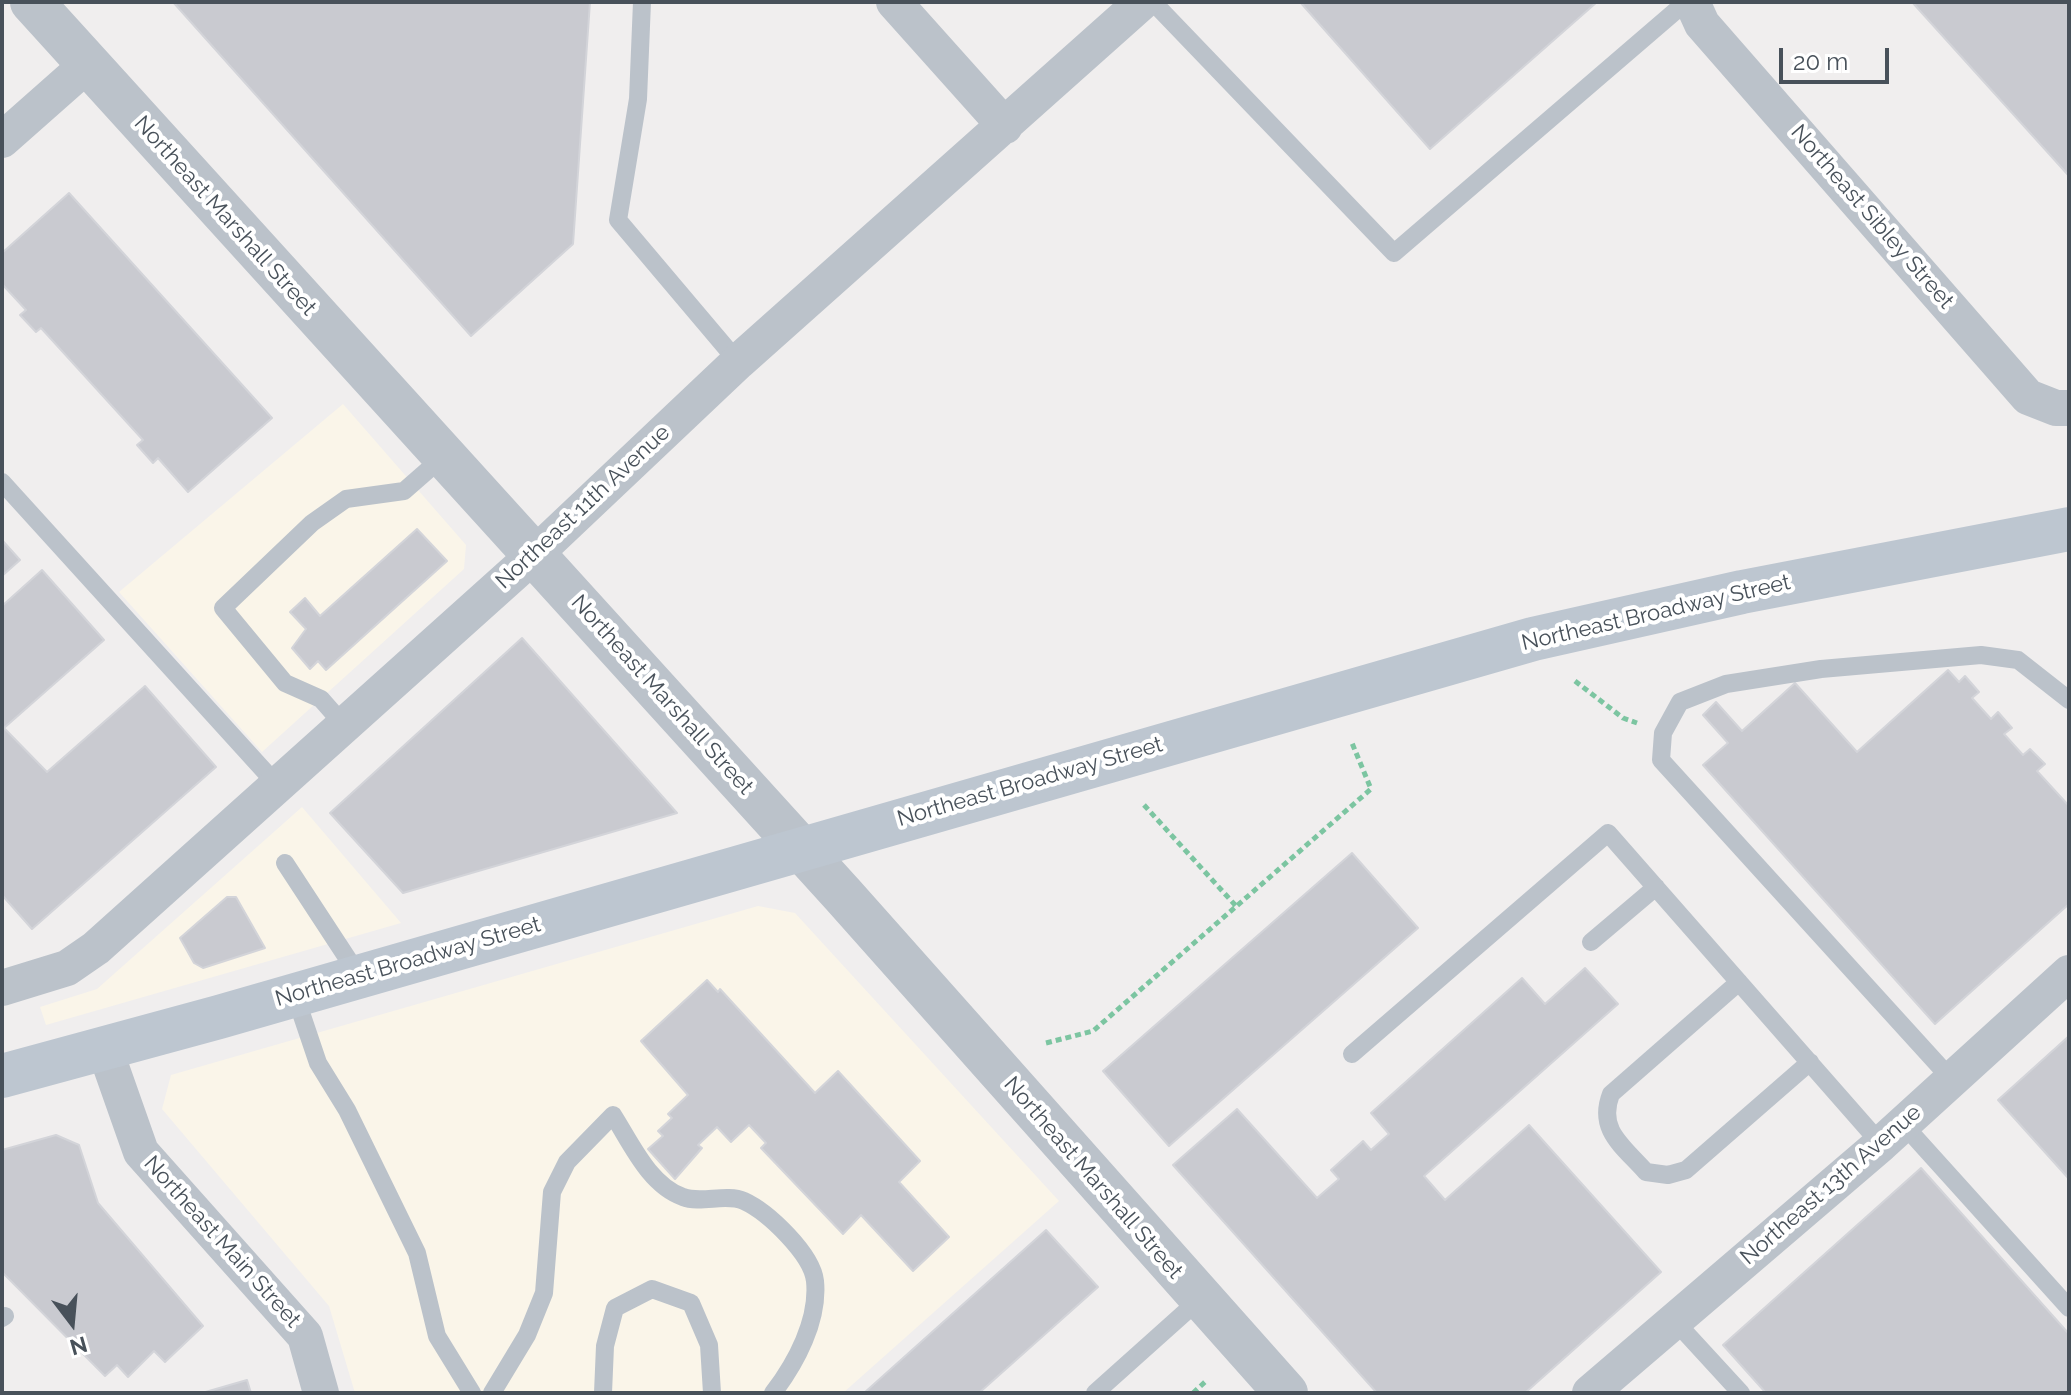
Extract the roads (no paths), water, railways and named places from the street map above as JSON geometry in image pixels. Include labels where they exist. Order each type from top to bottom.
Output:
[{"type":"main road","name":"Northeast Broadway Street","points":[[2,1076],[295,995],[800,847],[1533,639],[1742,592],[2069,529]]},
{"type":"street","name":"Northeast Marshall Street","points":[[32,2],[800,847],[1286,1393]]},
{"type":"street","points":[[894,2],[1005,126]]},
{"type":"street","name":"Northeast 11th Avenue","points":[[4,979],[67,968],[96,948],[534,555],[738,362],[1142,2]]},
{"type":"street","name":"Northeast Sibley Street","points":[[1692,2],[1702,24],[2028,397],[2056,408],[2069,408]]},
{"type":"street","points":[[2,140],[88,64]]},
{"type":"street","name":"Northeast 13th Avenue","points":[[1590,1393],[1892,1134],[2069,973]]},
{"type":"street","name":"Northeast Main Street","points":[[104,1047],[141,1152],[305,1336],[321,1393]]},
{"type":"lane","points":[[642,2],[638,99],[618,220],[738,362]]},
{"type":"lane","points":[[1153,2],[1394,253],[1686,2]]},
{"type":"lane","points":[[343,724],[321,699],[285,683],[223,608],[312,523],[346,499],[404,491],[444,456]]},
{"type":"lane","points":[[2,482],[278,786]]},
{"type":"lane","points":[[1952,1080],[1661,760],[1663,733],[1680,702],[1726,684],[1821,669],[1981,655],[2018,660],[2069,700]]},
{"type":"lane","points":[[1352,1054],[1608,833],[1810,1062],[1892,1134],[2069,1308]]},
{"type":"lane","points":[[285,863],[359,976]]},
{"type":"lane","points":[[1591,942],[1656,887]]},
{"type":"lane","points":[[1739,982],[1611,1094],[1604,1112],[1609,1129],[1627,1151],[1646,1172],[1668,1175],[1686,1170],[1810,1062]]},
{"type":"lane","points":[[295,995],[318,1063],[347,1110],[417,1253],[437,1336],[472,1393]]},
{"type":"lane","points":[[492,1393],[527,1335],[544,1293],[552,1192],[567,1162],[613,1115],[657,1181],[684,1198],[742,1200],[787,1231],[815,1278],[812,1314],[791,1370],[773,1393]]},
{"type":"lane","points":[[603,1393],[605,1346],[615,1308],[652,1289],[691,1303],[709,1345],[712,1393]]},
{"type":"lane","points":[[1095,1393],[1200,1299]]},
{"type":"lane","points":[[1673,1319],[1741,1393]]}]
